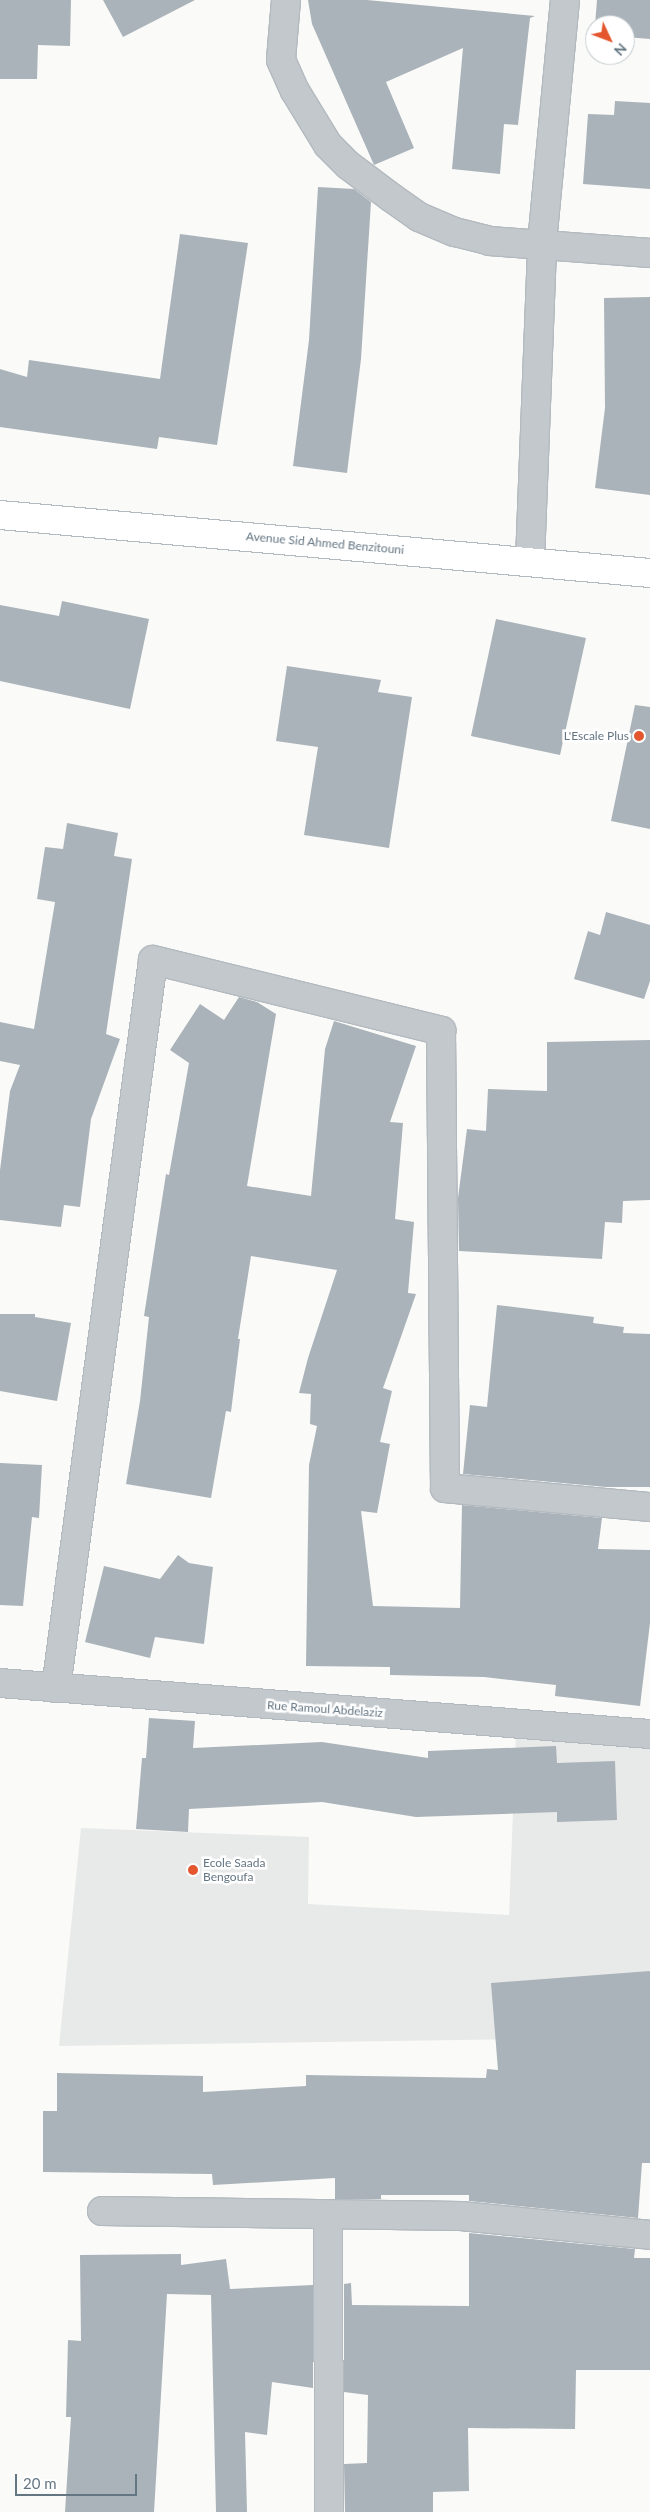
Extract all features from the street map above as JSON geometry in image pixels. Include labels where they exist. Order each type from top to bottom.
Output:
[{"type":"main road","name":"Avenue Sid Ahmed Benzitouni","points":[[0,515],[650,573]]},
{"type":"street","points":[[286,0],[281,60],[313,123],[328,145],[348,165],[419,217],[455,232],[490,241],[542,243],[650,253]]},
{"type":"street","points":[[530,561],[542,243],[565,0]]},
{"type":"street","points":[[56,1688],[153,960],[441,1031],[445,1488],[650,1507]]},
{"type":"street","name":"Rue Ramoul Abdelaziz","points":[[0,1683],[650,1734]]},
{"type":"street","points":[[102,2211],[461,2216],[650,2235]]},
{"type":"street","points":[[328,2215],[329,2512]]},
{"type":"shaded area","name":"Ecole Saada Bengoufa","points":[[516,1734],[650,1743],[650,2037],[59,2046],[81,1828],[309,1837],[308,1904],[509,1915]]},
{"type":"building","points":[[0,0],[71,0],[70,46],[38,45],[37,79],[0,79]]},
{"type":"building","points":[[103,0],[195,0],[123,37]]},
{"type":"building","points":[[308,0],[367,0],[535,16],[530,18],[518,125],[504,124],[500,174],[452,169],[463,48],[386,82],[414,148],[374,165],[312,24]]},
{"type":"building","points":[[597,0],[650,0],[650,39],[635,38],[635,15],[596,15]]},
{"type":"building","points":[[615,101],[650,103],[650,189],[583,184],[588,114],[614,115]]},
{"type":"building","points":[[318,187],[354,189],[371,202],[361,359],[347,473],[293,466],[309,340]]},
{"type":"building","points":[[180,234],[248,243],[217,445],[159,437],[157,449],[0,427],[0,369],[27,377],[29,360],[160,379]]},
{"type":"building","points":[[650,297],[650,495],[595,488],[605,408],[604,298]]},
{"type":"building","points":[[62,601],[149,619],[130,709],[0,681],[0,605],[59,616]]},
{"type":"building","points":[[496,619],[586,638],[560,755],[471,736]]},
{"type":"building","points":[[287,666],[381,680],[378,692],[412,697],[389,848],[304,835],[318,747],[276,741]]},
{"type":"building","name":"L'Escale Plus","points":[[635,705],[650,707],[650,829],[611,821]]},
{"type":"building","points":[[67,823],[118,833],[114,856],[132,859],[106,1034],[120,1039],[91,1119],[80,1207],[64,1205],[61,1227],[0,1220],[0,1170],[10,1091],[20,1065],[0,1061],[0,1022],[34,1029],[55,902],[37,899],[45,847],[63,849]]},
{"type":"building","points":[[606,912],[650,925],[650,981],[644,999],[574,979],[588,931],[600,935]]},
{"type":"building","points":[[239,997],[257,1002],[276,1014],[247,1186],[311,1196],[325,1049],[334,1021],[416,1046],[390,1122],[403,1123],[395,1219],[414,1222],[408,1293],[416,1294],[383,1388],[392,1391],[380,1442],[390,1444],[377,1513],[361,1511],[373,1606],[460,1608],[462,1505],[602,1518],[598,1549],[650,1550],[650,1623],[640,1706],[555,1696],[556,1685],[484,1677],[390,1675],[390,1667],[306,1666],[309,1465],[317,1426],[310,1424],[311,1394],[299,1393],[308,1358],[337,1270],[251,1256],[238,1339],[240,1339],[231,1412],[226,1411],[211,1498],[126,1484],[140,1401],[149,1317],[144,1316],[166,1174],[169,1175],[189,1063],[170,1050],[200,1004],[224,1020]]},
{"type":"building","points":[[650,1040],[650,1200],[623,1201],[622,1223],[605,1222],[602,1259],[459,1251],[458,1198],[467,1129],[486,1131],[488,1089],[547,1091],[547,1042]]},
{"type":"building","points":[[497,1305],[594,1317],[593,1323],[624,1327],[623,1333],[650,1334],[650,1487],[606,1487],[463,1474],[470,1405],[487,1407]]},
{"type":"building","points":[[0,1314],[35,1314],[35,1317],[71,1323],[57,1401],[0,1391]]},
{"type":"building","points":[[0,1463],[42,1465],[39,1518],[32,1517],[23,1606],[0,1605]]},
{"type":"building","points":[[178,1555],[189,1563],[213,1567],[204,1644],[155,1637],[150,1658],[85,1642],[104,1566],[160,1579]]},
{"type":"building","points":[[149,1718],[195,1721],[193,1748],[322,1742],[428,1758],[428,1751],[556,1746],[557,1763],[615,1761],[617,1820],[557,1822],[557,1812],[416,1817],[322,1802],[189,1809],[188,1832],[136,1829],[142,1758],[146,1758]]},
{"type":"building","points":[[650,1971],[650,2163],[642,2163],[638,2218],[469,2201],[469,2195],[381,2195],[381,2199],[335,2199],[335,2178],[213,2185],[212,2174],[43,2172],[43,2111],[57,2111],[57,2073],[203,2076],[203,2092],[306,2086],[306,2075],[486,2078],[487,2069],[498,2070],[491,1983]]},
{"type":"building","points":[[469,2233],[635,2249],[634,2258],[650,2258],[650,2370],[576,2370],[575,2429],[468,2428],[469,2491],[433,2492],[433,2512],[345,2512],[344,2464],[367,2463],[368,2395],[344,2392],[344,2284],[351,2283],[352,2305],[469,2306]]},
{"type":"building","points":[[181,2254],[181,2265],[226,2259],[230,2289],[313,2285],[313,2388],[272,2382],[267,2435],[245,2432],[247,2512],[216,2512],[211,2295],[167,2294],[154,2512],[65,2512],[71,2417],[66,2417],[68,2340],[81,2341],[80,2255]]},
{"type":"place","name":"L'Escale Plus","points":[[639,736]]},
{"type":"place","name":"Ecole Saada Bengoufa","points":[[193,1870]]}]
